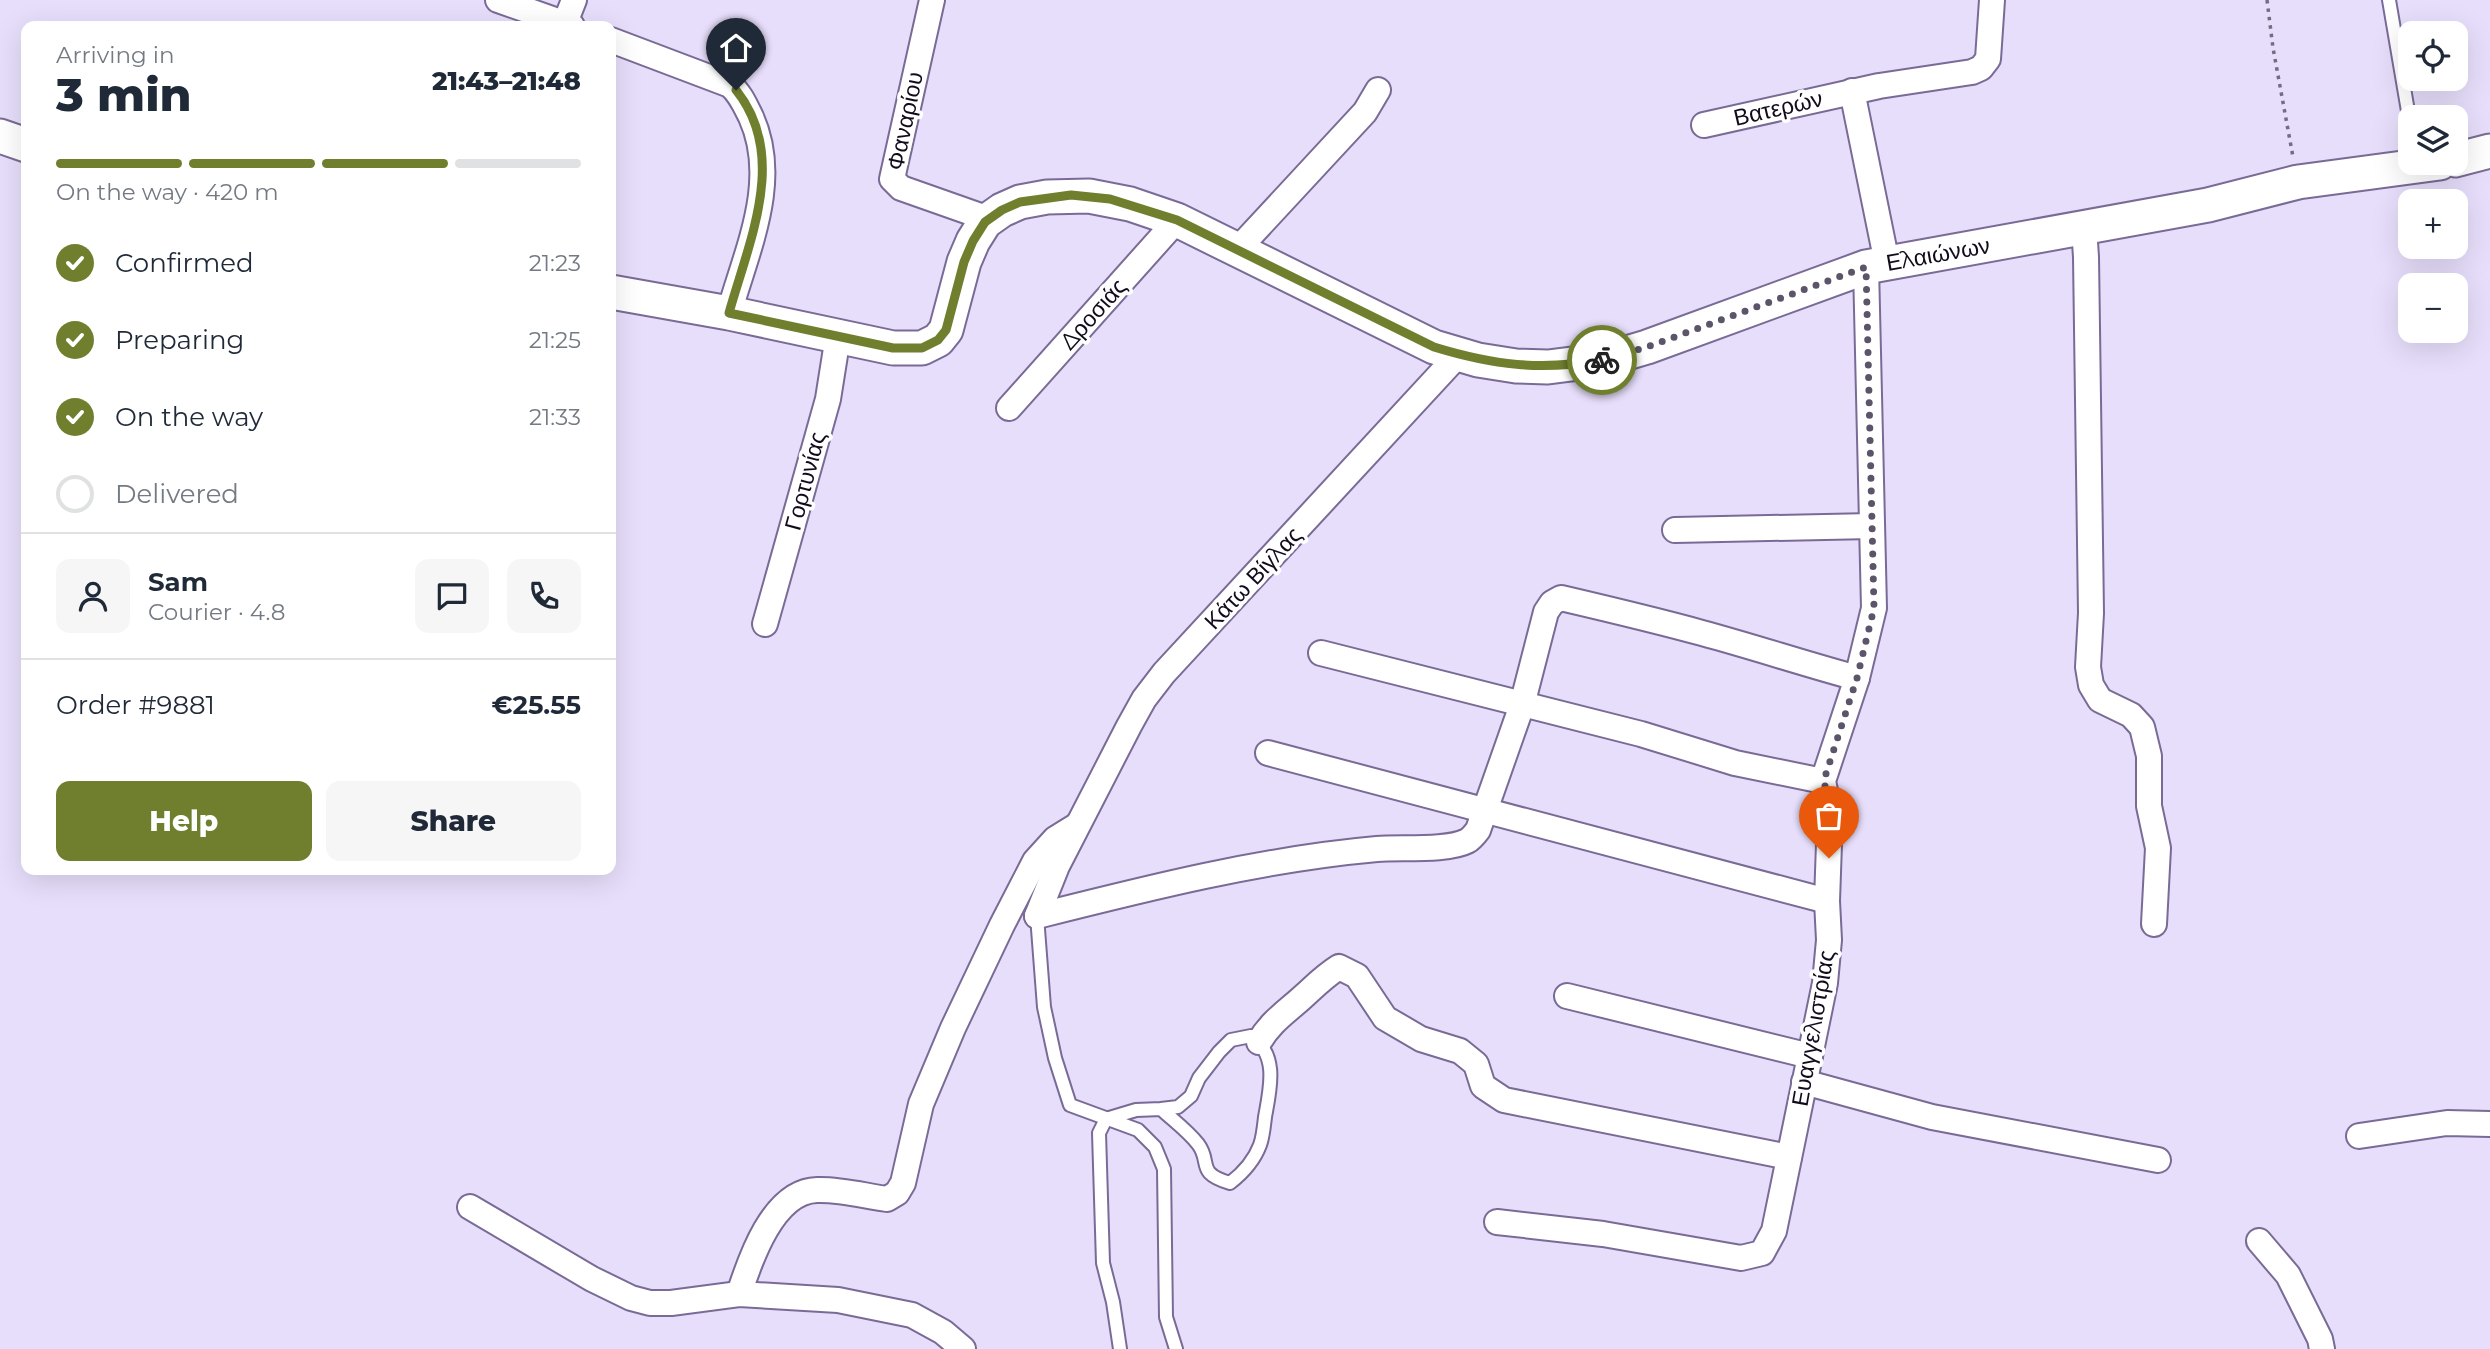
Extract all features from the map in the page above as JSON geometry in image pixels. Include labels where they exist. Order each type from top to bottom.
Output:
[{"type":"main road","points":[[0,136],[21,143]]},
{"type":"main road","points":[[2468,157],[2490,151]]},
{"type":"main road","name":"Ελαιώνων","points":[[616,293],[907,350],[922,348],[938,340],[948,325],[960,271],[968,250],[989,219],[1020,202],[1071,195],[1110,199],[1177,220],[1414,339],[1478,360],[1548,367],[1603,360],[1647,347],[1877,265],[2208,205],[2298,182],[2398,168]]},
{"type":"street","points":[[498,0],[558,21]]},
{"type":"street","points":[[570,21],[574,0]]},
{"type":"street","name":"Φαναρίου","points":[[932,0],[892,179],[901,188],[989,219]]},
{"type":"street","name":"Βατερών","points":[[1704,125],[1852,91],[1914,79],[1972,72],[1981,68],[1988,59],[1992,0]]},
{"type":"street","points":[[616,42],[730,85],[738,93],[751,117],[763,156],[763,182],[758,211],[729,313]]},
{"type":"street","points":[[1238,249],[1364,112],[1378,90]]},
{"type":"street","points":[[1321,653],[1641,734],[1735,763],[1824,780],[1857,678],[1874,608],[1872,526],[1877,265],[1852,91]]},
{"type":"street","name":"Δροσιάς","points":[[1009,408],[1177,220]]},
{"type":"street","points":[[2084,227],[2091,613],[2088,667],[2091,685],[2100,700],[2131,715],[2143,727],[2149,756],[2149,806],[2158,848],[2154,924]]},
{"type":"street","name":"Γορτυνίας","points":[[765,624],[828,399],[838,336]]},
{"type":"street","name":"Κάτω Βίγλας","points":[[1037,916],[1057,866],[1129,726],[1164,673],[1459,355]]},
{"type":"street","points":[[1675,530],[1872,526]]},
{"type":"street","points":[[1037,916],[1167,883],[1275,864],[1376,849],[1452,845],[1468,841],[1478,830],[1522,705],[1546,612],[1552,603],[1561,598],[1652,619],[1857,678]]},
{"type":"street","points":[[1268,752],[1827,901]]},
{"type":"street","name":"Ευαγγελιστρίας","points":[[1497,1222],[1603,1234],[1741,1258],[1762,1253],[1774,1231],[1825,983],[1829,940],[1827,901],[1830,815],[1824,780]]},
{"type":"street","points":[[739,1294],[752,1254],[774,1218],[789,1200],[814,1190],[887,1199],[897,1193],[902,1183],[920,1104],[1002,925],[1039,855],[1055,839],[1078,824]]},
{"type":"street","points":[[1259,1042],[1267,1027],[1321,978],[1339,967],[1357,976],[1385,1018],[1422,1039],[1460,1051],[1476,1064],[1483,1086],[1504,1100],[1789,1157]]},
{"type":"street","points":[[1567,996],[1810,1056]]},
{"type":"street","points":[[1804,1082],[1932,1116],[2158,1160]]},
{"type":"street","points":[[2359,1136],[2446,1123],[2490,1124]]},
{"type":"street","points":[[470,1207],[592,1279],[631,1298],[650,1303],[671,1303],[739,1294],[838,1300],[912,1315],[943,1332],[963,1349]]},
{"type":"street","points":[[2259,1241],[2288,1275],[2322,1349]]},
{"type":"lane","points":[[2389,0],[2407,105]]},
{"type":"lane","points":[[1037,916],[1044,1007],[1055,1058],[1070,1105],[1139,1130],[1155,1147],[1164,1169],[1166,1317],[1176,1349]]},
{"type":"lane","points":[[1120,1349],[1113,1302],[1103,1263],[1099,1133],[1106,1119],[1136,1110],[1178,1107],[1191,1096],[1199,1078],[1231,1040],[1251,1036],[1259,1042],[1268,1057],[1272,1081],[1260,1144],[1244,1173],[1230,1183],[1214,1179],[1205,1165],[1199,1145],[1161,1110]]},
{"type":"path","points":[[2267,0],[2273,48],[2298,182]]},
{"type":"way so far","points":[[1602,360],[1647,347],[1866,267],[1874,608],[1857,678],[1824,780],[1830,815],[1829,858]]},
{"type":"route","points":[[736,90],[759,139],[764,174],[758,211],[729,313],[893,348],[907,350],[932,345],[946,330],[960,271],[985,222],[1020,202],[1071,195],[1110,199],[1177,220],[1434,347],[1478,360],[1516,366],[1548,367],[1602,360]]}]
